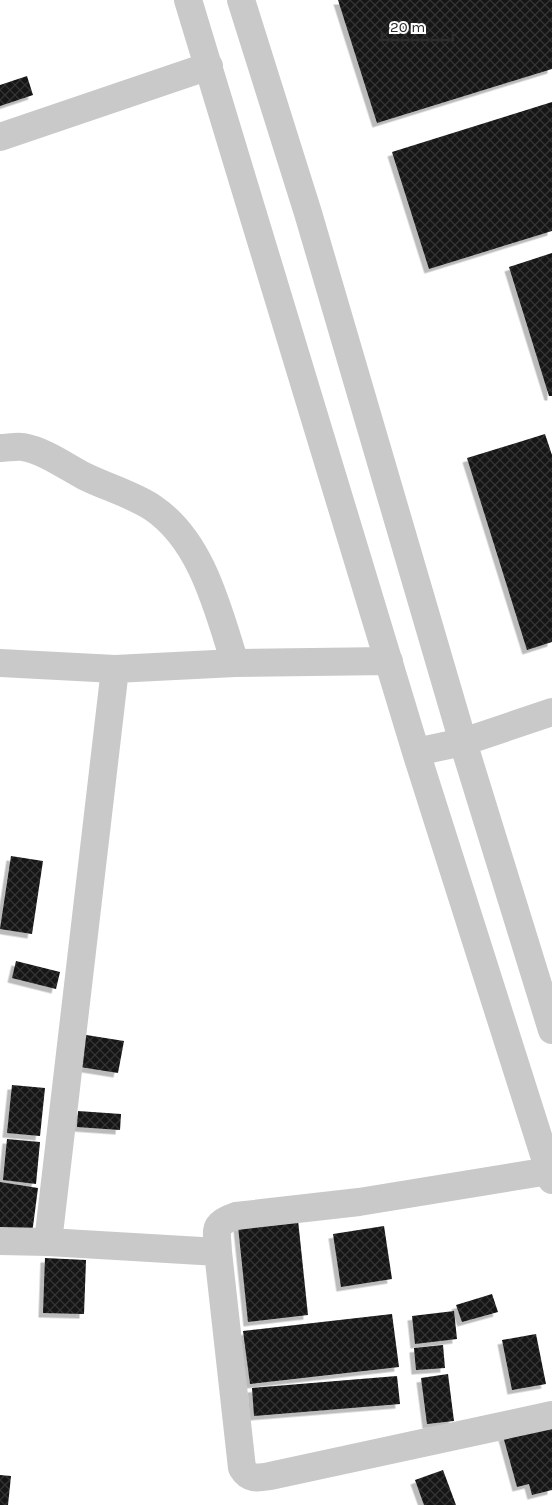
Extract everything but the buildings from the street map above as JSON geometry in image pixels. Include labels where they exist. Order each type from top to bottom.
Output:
[{"type":"street","points":[[188,0],[416,752],[546,1139],[550,1176],[359,1202],[236,1216],[222,1220],[217,1230],[218,1252],[242,1468],[246,1475],[259,1478],[552,1415]]},
{"type":"street","points":[[241,0],[308,213],[463,742],[552,1030]]},
{"type":"street","points":[[0,137],[209,66]]},
{"type":"street","points":[[0,448],[21,447],[40,453],[152,507],[172,523],[192,551],[210,585],[235,663]]},
{"type":"street","points":[[0,663],[114,669],[235,663],[389,661]]},
{"type":"street","points":[[48,1242],[114,669]]},
{"type":"street","points":[[416,752],[463,742],[552,712]]},
{"type":"street","points":[[0,1241],[218,1252]]}]
